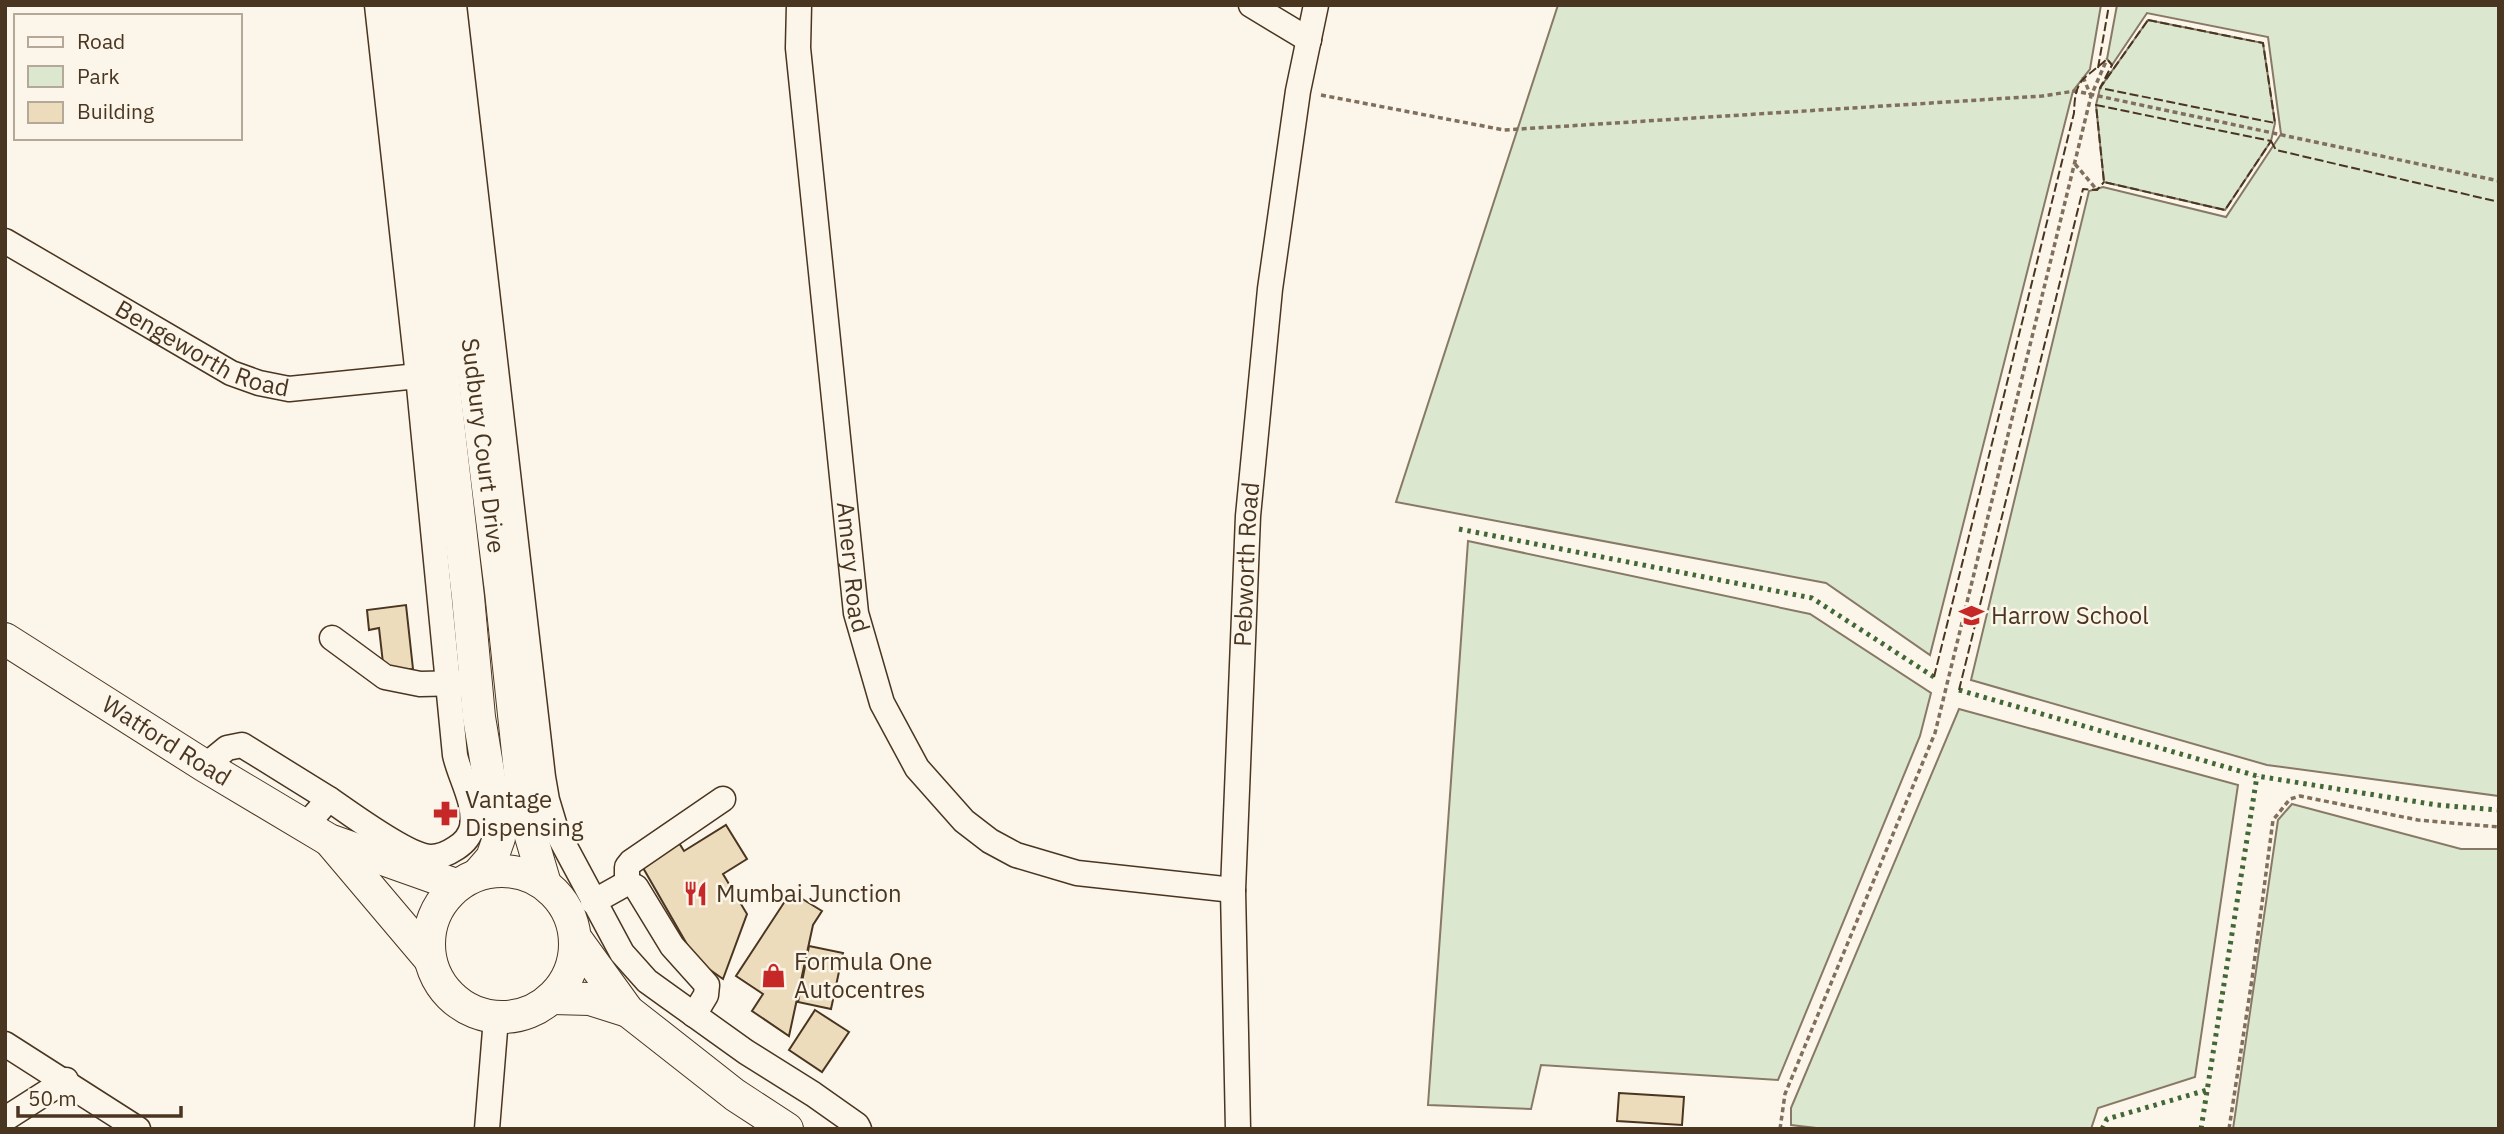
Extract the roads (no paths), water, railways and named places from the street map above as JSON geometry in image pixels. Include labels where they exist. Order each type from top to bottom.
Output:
[{"type":"main road","name":"Sudbury Court Drive","points":[[400,5],[418,268],[468,597],[462,683],[499,838],[492,858],[468,879]]},
{"type":"main road","name":"Sudbury Court Drive","points":[[428,5],[501,591],[536,775],[530,833],[545,884]]},
{"type":"main road","name":"Watford Road","points":[[5,639],[205,766],[317,833],[468,879]]},
{"type":"main road","name":"Watford Road","points":[[317,833],[429,958]]},
{"type":"main road","points":[[509,870],[526,873],[560,897],[571,918],[576,939],[572,968],[552,998],[524,1014],[496,1018],[473,1012],[451,998],[437,981],[429,958],[429,932],[436,910],[468,879],[509,870]]},
{"type":"main road","points":[[576,939],[639,1020],[734,1095],[787,1129]]},
{"type":"main road","points":[[552,998],[590,999],[639,1020]]},
{"type":"street","name":"Sudbury Court Drive","points":[[377,5],[418,268],[418,376],[462,683]]},
{"type":"street","name":"Sudbury Court Drive","points":[[454,5],[536,775]]},
{"type":"street","name":"Amery Road","points":[[799,5],[798,48],[856,613],[882,703],[917,768],[964,821],[990,841],[1016,855],[1077,873],[1233,890]]},
{"type":"street","points":[[1251,5],[1309,40]]},
{"type":"street","name":"Pebworth Road","points":[[1238,1129],[1233,890],[1248,516],[1270,289],[1298,91],[1316,5]]},
{"type":"street","name":"Bengeworth Road","points":[[5,241],[231,373],[259,383],[289,389],[418,376]]},
{"type":"street","points":[[468,597],[501,591]]},
{"type":"street","points":[[205,766],[227,748],[242,745],[417,853],[432,857],[446,854],[468,837],[472,827],[472,810],[455,755],[462,683],[420,684],[386,677],[332,638]]},
{"type":"street","points":[[536,775],[556,830],[593,902],[622,953],[647,981],[746,1052],[813,1094],[859,1129]]},
{"type":"street","points":[[317,833],[329,799]]},
{"type":"street","points":[[627,883],[627,867],[631,862],[723,799]]},
{"type":"street","points":[[593,902],[627,883]]},
{"type":"street","points":[[627,883],[636,887],[672,946],[707,985],[706,995],[694,1015]]},
{"type":"street","points":[[639,1020],[672,999]]},
{"type":"street","points":[[487,1129],[496,1018]]},
{"type":"street","points":[[5,1044],[66,1080],[138,1129]]},
{"type":"street","points":[[5,1119],[66,1080]]},
{"type":"place","name":"Harrow School","points":[[1971,616]]},
{"type":"place","name":"Vantage Dispensing","points":[[445,814]]},
{"type":"place","name":"Mumbai Junction","points":[[696,894]]},
{"type":"place","name":"Formula One Autocentres","points":[[774,976]]}]
